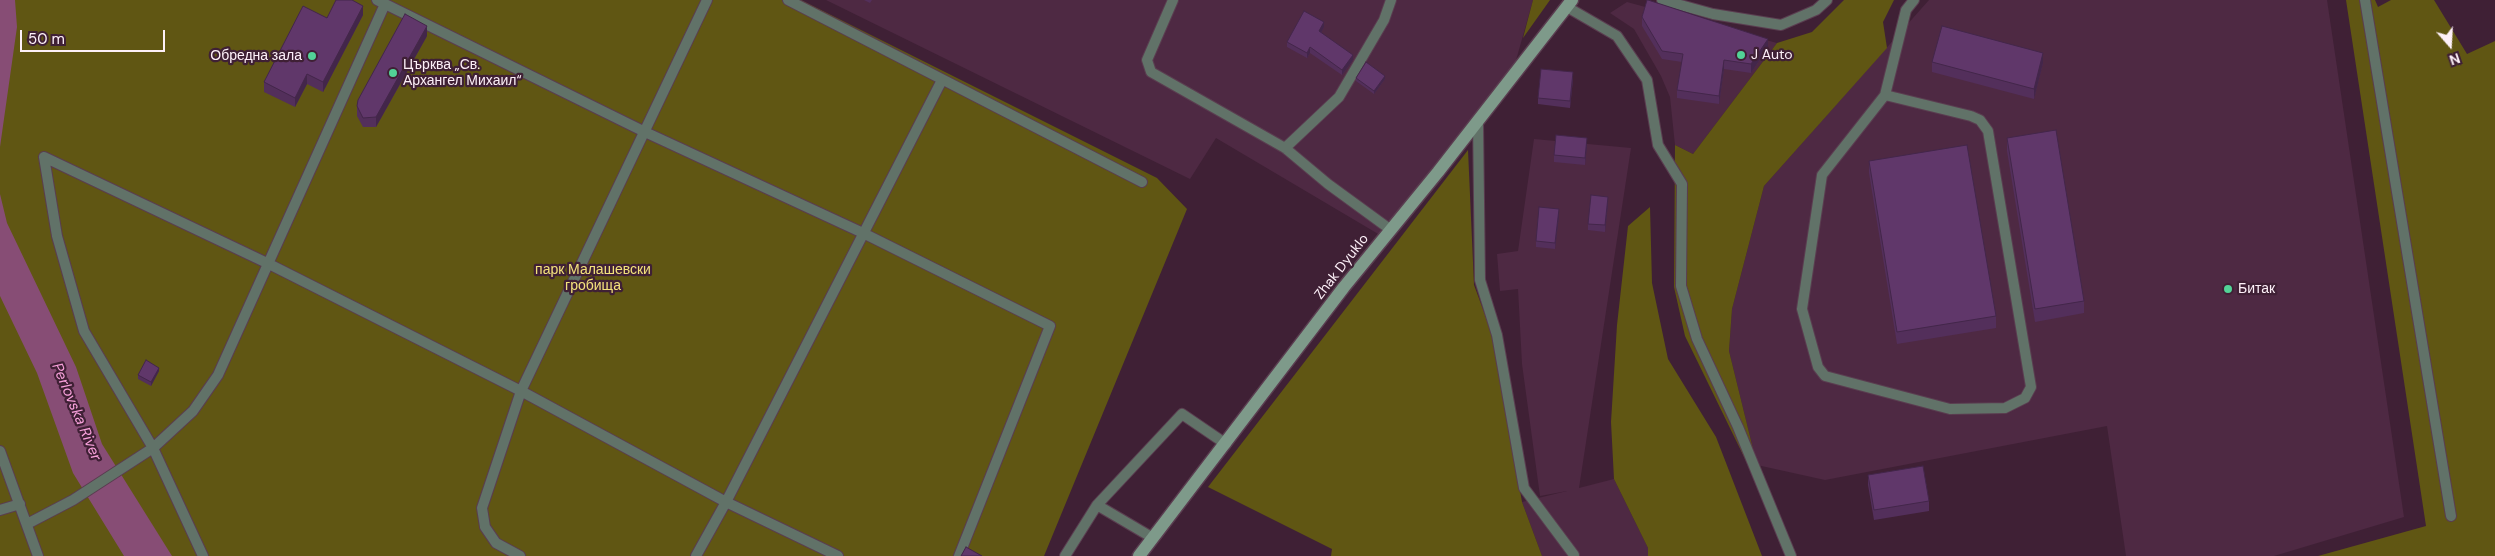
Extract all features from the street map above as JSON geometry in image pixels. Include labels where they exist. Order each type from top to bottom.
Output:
[{"type":"street","name":"Zhak Dyuklo","points":[[1140,556],[1344,287],[1569,3]]},
{"type":"lane","points":[[520,556],[496,543],[484,527],[482,508],[521,391],[707,0]]},
{"type":"lane","points":[[788,0],[1142,182]]},
{"type":"lane","points":[[1173,0],[1147,60],[1152,72],[1285,148],[1328,184],[1391,230]]},
{"type":"lane","points":[[1285,148],[1339,97],[1384,20],[1391,0]]},
{"type":"lane","points":[[1662,0],[1713,14],[1781,25],[1816,10],[1826,0]]},
{"type":"lane","points":[[1885,95],[1971,116],[1980,120],[1988,131],[2031,387],[2026,398],[2005,408],[1950,409],[1834,380],[1825,376],[1818,367],[1802,309],[1822,175],[1885,95],[1906,10],[1914,0]]},
{"type":"lane","points":[[2365,0],[2451,516]]},
{"type":"lane","points":[[27,524],[72,500],[153,448],[192,411],[218,375],[381,2],[645,132],[863,233],[1050,326],[959,556]]},
{"type":"lane","points":[[1569,3],[1617,36],[1647,80],[1658,145],[1682,184],[1681,286],[1696,339],[1738,427],[1791,556]]},
{"type":"lane","points":[[696,556],[726,502],[942,80]]},
{"type":"lane","points":[[1478,120],[1480,280],[1497,335],[1524,488],[1574,555]]},
{"type":"lane","points":[[204,556],[153,448],[84,331],[57,236],[44,157],[267,263],[521,391],[726,502],[838,556]]},
{"type":"lane","points":[[1065,556],[1097,505],[1182,414],[1226,444]]},
{"type":"lane","points":[[0,451],[38,556]]},
{"type":"lane","points":[[0,510],[20,504]]},
{"type":"lane","points":[[1097,505],[1153,538]]},
{"type":"shaded area","points":[[826,0],[1533,0],[1511,78],[1385,238],[1216,138],[1190,179]]},
{"type":"shaded area","points":[[1929,0],[2327,0],[2404,517],[2274,556],[2126,556],[2107,426],[1825,480],[1757,465],[1729,351],[1732,309],[1764,186]]},
{"type":"shaded area","points":[[1627,2],[1777,43],[1693,154],[1675,145],[1670,97],[1661,76],[1634,29],[1610,13]]},
{"type":"shaded area","points":[[1534,139],[1631,148],[1579,488],[1614,479],[1648,548],[1648,556],[1542,556],[1522,502],[1567,491],[1540,496],[1522,364],[1518,289],[1500,291],[1497,254],[1518,251]]},
{"type":"green space","name":"парк Малашевски гробища","points":[[0,0],[801,0],[1157,178],[1187,209],[1044,556],[0,556]]},
{"type":"green space","points":[[1533,0],[1550,0],[1523,38]]},
{"type":"green space","points":[[1844,0],[1894,0],[1883,22],[1887,48],[1764,186],[1732,309],[1729,351],[1757,465],[1748,465],[1685,336],[1674,287],[1675,145],[1693,154],[1777,43],[1812,32]]},
{"type":"green space","points":[[2346,0],[2375,0],[2378,7],[2391,0],[2434,0],[2467,54],[2495,41],[2495,556],[2318,556],[2426,526]]},
{"type":"green space","points":[[1468,150],[1474,285],[1494,339],[1522,502],[1542,556],[1331,556],[1332,549],[1208,487]]},
{"type":"green space","points":[[1650,207],[1652,283],[1668,359],[1716,437],[1762,556],[1648,556],[1648,548],[1614,479],[1611,422],[1617,325],[1628,226]]},
{"type":"water","points":[[0,0],[15,0],[17,27],[0,147]]},
{"type":"water","name":"Perlovska River","points":[[0,194],[7,223],[76,367],[102,444],[172,556],[124,556],[73,473],[37,373],[0,296]]},
{"type":"building","name":"Обредна зала","points":[[336,0],[352,0],[363,6],[323,82],[307,74],[295,98],[264,82],[303,6],[327,18]]},
{"type":"building","points":[[1647,0],[1768,39],[1751,64],[1724,60],[1719,96],[1677,90],[1683,54],[1662,51],[1642,17]]},
{"type":"building","points":[[1304,11],[1324,22],[1319,31],[1353,55],[1342,70],[1310,47],[1307,53],[1287,42]]},
{"type":"building","name":"Църква „Св. Архангел Михаил“","points":[[405,14],[427,26],[376,117],[363,118],[357,106],[358,100]]},
{"type":"building","points":[[1942,26],[2043,53],[2034,89],[1932,62]]},
{"type":"building","points":[[1366,62],[1385,76],[1374,91],[1356,78]]},
{"type":"building","points":[[1541,69],[1573,72],[1570,101],[1538,98]]},
{"type":"building","points":[[2056,130],[2084,301],[2035,309],[2007,138]]},
{"type":"building","points":[[1556,135],[1587,138],[1585,158],[1554,155]]},
{"type":"building","points":[[1967,145],[1996,316],[1897,332],[1869,161]]},
{"type":"building","points":[[1591,195],[1608,197],[1605,225],[1588,224]]},
{"type":"building","points":[[1539,207],[1559,209],[1555,243],[1536,241]]},
{"type":"building","points":[[146,360],[159,368],[151,382],[138,375]]},
{"type":"building","points":[[1923,466],[1929,501],[1874,510],[1868,475]]},
{"type":"building","points":[[966,547],[982,556],[961,556]]},
{"type":"place","name":"J Auto","points":[[1741,55]]},
{"type":"place","name":"Обредна зала","points":[[312,56]]},
{"type":"place","name":"Църква „Св. Архангел Михаил“","points":[[393,73]]},
{"type":"place","name":"Битак","points":[[2228,289]]}]
